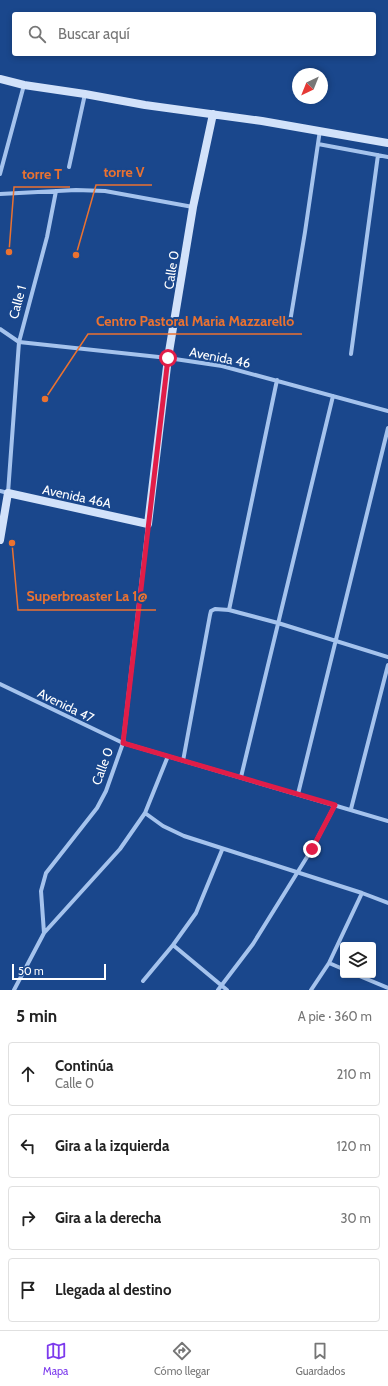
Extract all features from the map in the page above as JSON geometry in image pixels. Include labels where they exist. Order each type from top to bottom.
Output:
[{"type":"street","points":[[0,79],[24,85],[145,105],[320,130],[388,143]]},
{"type":"street","points":[[0,174],[24,85]]},
{"type":"street","points":[[69,167],[85,94]]},
{"type":"street","name":"Calle 0","points":[[44,933],[41,891],[46,873],[97,808],[106,791],[123,743],[168,358],[194,207],[213,114]]},
{"type":"street","points":[[290,322],[320,130]]},
{"type":"street","points":[[318,144],[388,157]]},
{"type":"street","points":[[351,354],[378,155]]},
{"type":"street","points":[[0,194],[56,191],[105,191],[194,207]]},
{"type":"street","name":"Calle 1","points":[[0,540],[19,342],[47,237],[56,191]]},
{"type":"street","points":[[0,328],[19,342]]},
{"type":"street","name":"Avenida 46","points":[[19,342],[168,358],[222,366],[388,412]]},
{"type":"street","points":[[229,610],[277,380]]},
{"type":"street","points":[[241,777],[333,396]]},
{"type":"street","points":[[298,794],[388,428]]},
{"type":"street","name":"Avenida 46A","points":[[4,492],[148,524]]},
{"type":"street","points":[[183,761],[211,611],[215,609],[229,610],[278,622],[388,657]]},
{"type":"street","points":[[351,809],[388,665]]},
{"type":"street","name":"Avenida 47","points":[[0,684],[123,743],[388,821]]},
{"type":"street","points":[[14,990],[44,933],[120,849],[145,813],[168,756]]},
{"type":"street","points":[[218,990],[253,944],[312,849],[335,805]]},
{"type":"street","points":[[145,813],[163,826],[184,836],[222,850],[297,872],[388,903]]},
{"type":"street","points":[[143,980],[174,945],[196,913],[222,850]]},
{"type":"street","points":[[311,990],[329,964],[362,893]]},
{"type":"street","points":[[174,945],[227,990]]},
{"type":"street","points":[[329,964],[340,968]]},
{"type":"street","points":[[364,978],[388,988]]},
{"type":"place","name":"torre T","points":[[9,252]]},
{"type":"place","name":"torre V","points":[[76,255]]},
{"type":"place","name":"Centro Pastoral Maria Mazzarello","points":[[45,399]]},
{"type":"place","name":"Superbroaster La 1@","points":[[12,543]]},
{"type":"route","points":[[168,358],[123,743],[335,805],[312,849]]}]
